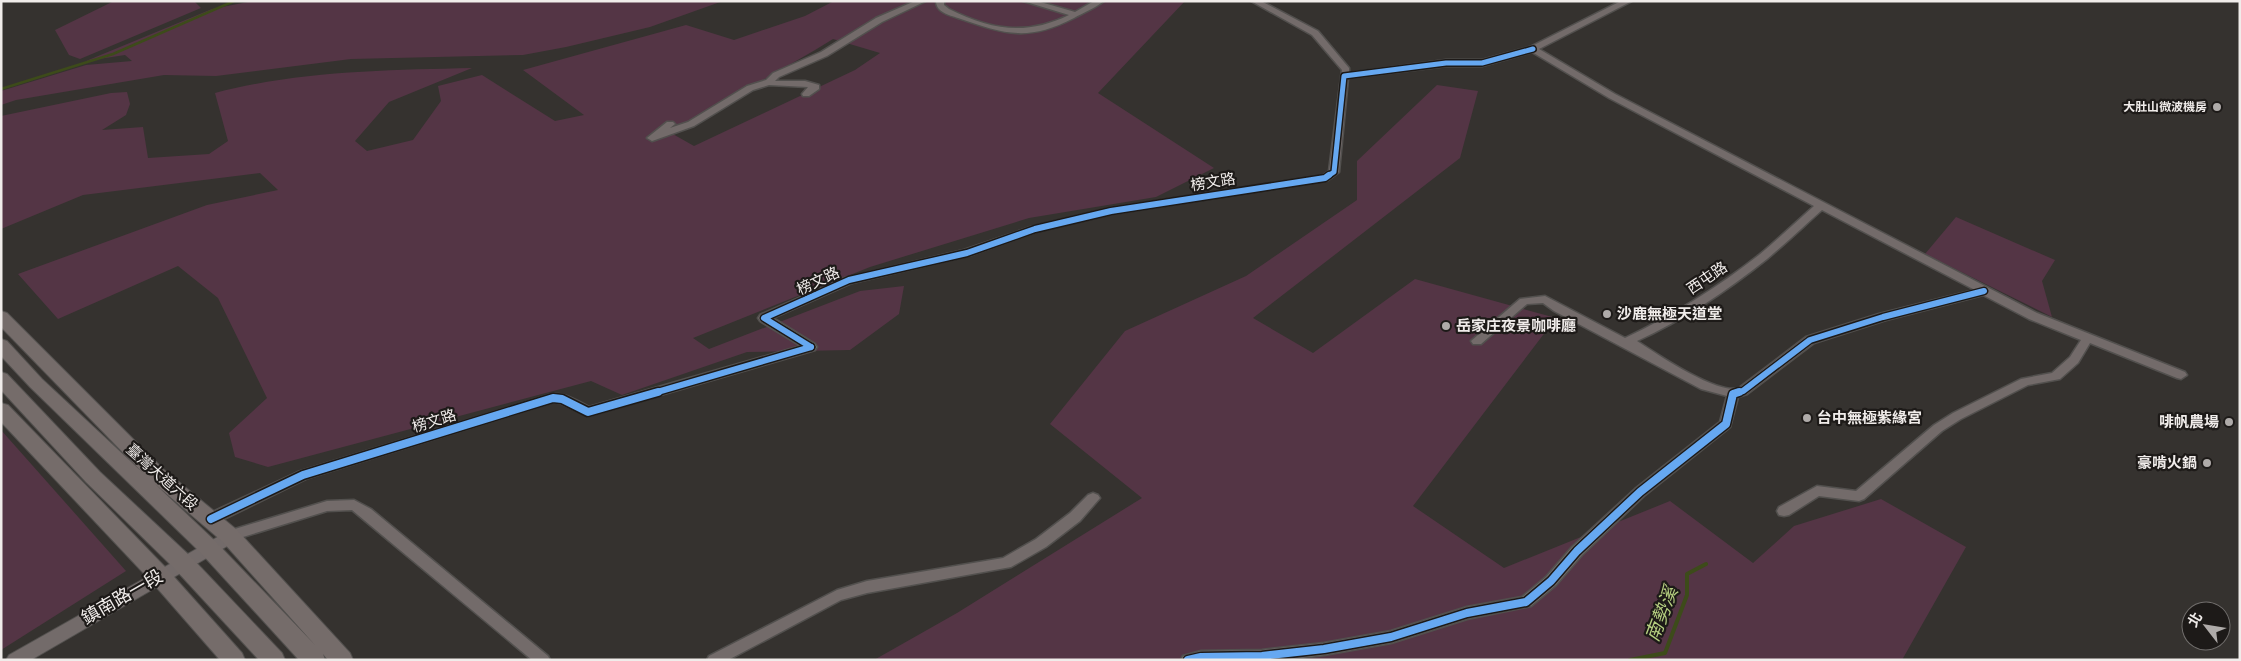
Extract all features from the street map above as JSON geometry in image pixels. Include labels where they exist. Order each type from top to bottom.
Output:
[{"type":"main road","name":"臺灣大道六段","points":[[1,317],[156,474],[230,536],[342,660]]},
{"type":"main road","name":"臺灣大道六段","points":[[1,344],[36,383],[208,547],[314,660]]},
{"type":"main road","points":[[1,378],[93,477],[182,562],[274,660]]},
{"type":"main road","points":[[1,410],[159,575],[234,660]]},
{"type":"street","points":[[670,124],[652,138],[691,124],[750,88],[769,82],[776,75],[824,54],[879,20],[922,1]]},
{"type":"street","points":[[940,1],[941,8],[948,12],[989,29],[1011,33],[1039,30],[1052,26],[1095,2]]},
{"type":"street","points":[[1027,1],[1075,14]]},
{"type":"street","points":[[1255,1],[1315,33],[1346,70],[1344,76],[1446,63],[1482,63],[1533,49],[1628,1]]},
{"type":"street","points":[[1533,49],[1612,96],[2033,316],[2182,375]]},
{"type":"street","name":"榜文路","points":[[211,519],[303,475],[553,398],[562,399],[588,412],[811,347],[764,318],[849,280],[966,253],[1035,229],[1111,211],[1325,178],[1334,172],[1344,76]]},
{"type":"street","points":[[769,82],[779,85],[802,83],[816,87],[806,94]]},
{"type":"street","name":"西屯路","points":[[1656,359],[1628,341],[1662,325],[1729,282],[1764,256],[1820,206]]},
{"type":"street","points":[[1477,341],[1524,300],[1545,299],[1558,308],[1705,386],[1733,394],[1743,391],[1810,340],[1883,317],[1984,291]]},
{"type":"street","points":[[1784,511],[1817,491],[1859,496],[1938,428],[1957,416],[2025,382],[2056,376],[2074,360],[2088,338]]},
{"type":"street","points":[[1188,660],[1201,657],[1262,656],[1324,649],[1391,637],[1467,613],[1526,602],[1552,582],[1577,551],[1640,492],[1726,424],[1733,394]]},
{"type":"street","points":[[714,660],[837,596],[867,587],[1006,563],[1041,543],[1075,517],[1093,498]]},
{"type":"street","points":[[230,536],[327,506],[354,505],[544,660]]},
{"type":"street","name":"鎮南路一段","points":[[15,660],[159,575],[230,536]]},
{"type":"shaded area","points":[[114,1],[194,1],[201,8],[80,59],[69,55],[55,30]]},
{"type":"shaded area","points":[[253,1],[723,1],[650,27],[523,55],[351,59],[216,76],[164,75],[16,100],[1,105],[1,91],[86,65],[132,61],[125,55],[86,61],[212,9]]},
{"type":"shaded area","points":[[834,1],[1185,1],[1098,93],[1214,168],[1156,197],[1029,218],[870,267],[693,338],[709,349],[860,291],[904,286],[899,314],[850,350],[747,352],[622,395],[591,381],[268,467],[235,457],[229,433],[267,398],[218,298],[178,266],[58,319],[18,274],[207,205],[278,190],[260,173],[83,195],[1,229],[1,116],[111,93],[127,92],[130,104],[126,115],[102,130],[143,127],[148,158],[209,154],[228,141],[215,93],[278,80],[310,76],[375,71],[472,68],[389,102],[355,141],[367,151],[413,140],[441,101],[438,86],[482,75],[555,121],[584,115],[523,70],[686,25],[734,40],[805,16]],"holes":[[[833,39],[880,53],[855,70],[694,146],[671,133]]]},
{"type":"shaded area","points":[[1437,85],[1478,91],[1460,158],[1253,318],[1313,353],[1415,279],[1556,318],[1413,506],[1504,568],[1670,501],[1753,563],[1794,526],[1881,499],[1966,547],[1902,660],[874,660],[957,613],[1142,498],[1050,424],[1125,331],[1246,276],[1357,200],[1357,161]]},
{"type":"shaded area","points":[[1956,217],[2055,260],[2042,281],[2052,317],[1925,254]]},
{"type":"shaded area","points":[[1,430],[126,571],[1,650]]},
{"type":"waterway","points":[[1,89],[113,54],[234,1]]},
{"type":"waterway","name":"南勢溪","points":[[1630,660],[1665,653],[1687,595],[1687,574],[1706,564]]},
{"type":"cycle path","points":[[811,347],[764,318],[849,280],[967,253],[1035,229],[1111,211],[1325,178],[1334,172],[1344,76],[1446,63],[1482,63],[1533,49]]},
{"type":"cycle path","points":[[1188,660],[1201,657],[1262,656],[1324,649],[1391,637],[1467,613],[1526,602],[1551,581],[1577,551],[1640,492],[1726,424],[1733,394],[1743,391],[1810,340],[1883,317],[1984,291]]},
{"type":"cycle path","points":[[211,519],[303,475],[553,398],[562,399],[588,412],[811,347]]},
{"type":"place","name":"大肚山微波機房","points":[[2217,107]]},
{"type":"place","name":"沙鹿無極天道堂","points":[[1607,314]]},
{"type":"place","name":"岳家庄夜景咖啡廳","points":[[1446,326]]},
{"type":"place","name":"台中無極紫緣宮","points":[[1807,418]]},
{"type":"place","name":"啡帆農場","points":[[2229,422]]},
{"type":"place","name":"豪啃火鍋","points":[[2207,463]]}]
